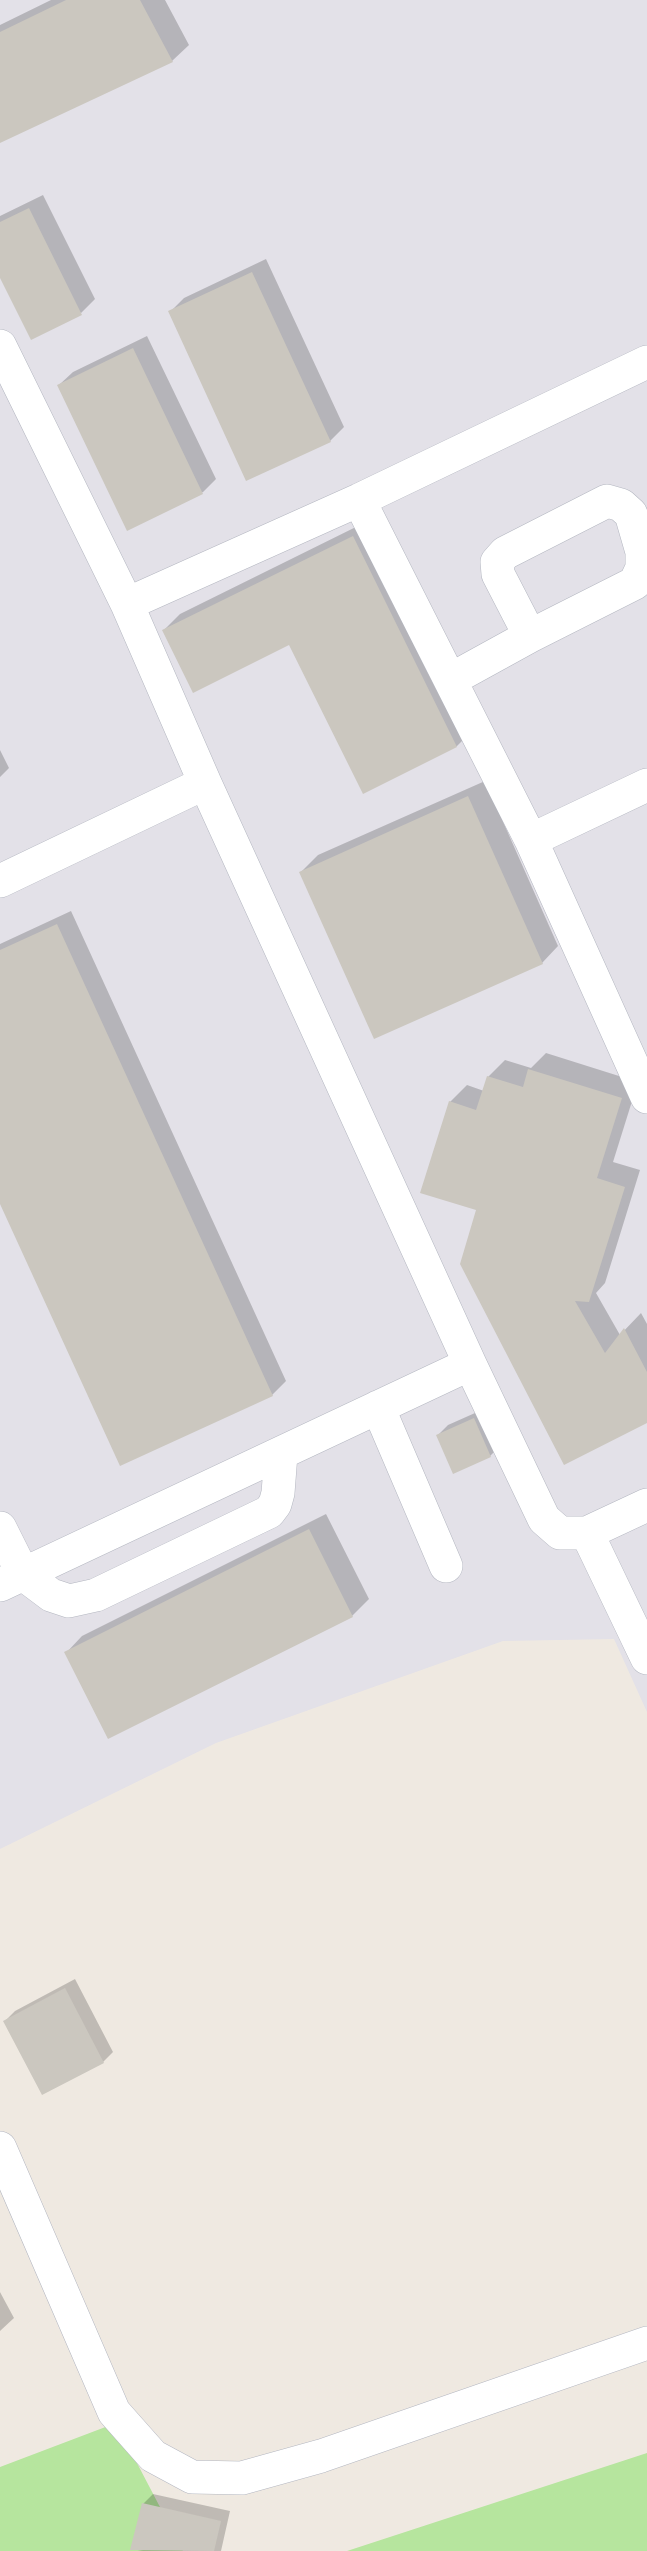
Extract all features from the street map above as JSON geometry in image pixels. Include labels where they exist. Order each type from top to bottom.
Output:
[{"type":"lane","points":[[0,346],[127,604],[470,1364],[544,1519],[560,1533],[587,1533],[647,1505]]},
{"type":"lane","points":[[127,604],[359,500],[647,362]]},
{"type":"lane","points":[[359,500],[531,840],[647,1097]]},
{"type":"lane","points":[[450,680],[530,636],[635,583],[642,568],[642,552],[631,514],[621,505],[607,501],[505,553],[497,562],[498,574],[530,636]]},
{"type":"lane","points":[[0,881],[206,783]]},
{"type":"lane","points":[[531,840],[647,785]]},
{"type":"lane","points":[[12,1580],[470,1364]]},
{"type":"lane","points":[[378,1407],[446,1566]]},
{"type":"lane","points":[[12,1580],[69,1602],[96,1595],[269,1512],[278,1493],[281,1454]]},
{"type":"lane","points":[[0,1528],[12,1580]]},
{"type":"lane","points":[[587,1533],[647,1658]]},
{"type":"lane","points":[[0,2148],[114,2412],[153,2456],[192,2477],[242,2478],[321,2457],[647,2343]]},
{"type":"shaded area","points":[[0,0],[647,0],[647,1712],[614,1639],[503,1641],[216,1743],[0,1849]]},
{"type":"green space","points":[[116,2423],[183,2551],[0,2551],[0,2467]]},
{"type":"green space","points":[[647,2453],[647,2551],[347,2551]]},
{"type":"building","points":[[66,0],[140,0],[173,62],[0,143],[0,32]]},
{"type":"building","points":[[29,208],[82,315],[31,340],[0,278],[0,222]]},
{"type":"building","points":[[252,272],[331,442],[246,481],[168,311]]},
{"type":"building","points":[[133,348],[203,494],[127,531],[57,385]]},
{"type":"building","points":[[353,536],[457,747],[363,794],[289,645],[193,693],[162,630]]},
{"type":"building","points":[[468,796],[543,964],[374,1039],[299,872]]},
{"type":"building","points":[[57,924],[273,1396],[120,1466],[0,1204],[0,950]]},
{"type":"building","points":[[528,1069],[622,1098],[597,1178],[625,1187],[589,1302],[575,1301],[605,1353],[624,1328],[647,1372],[647,1423],[564,1465],[460,1264],[476,1210],[420,1193],[449,1101],[476,1110],[487,1076],[523,1087]]},
{"type":"building","points":[[474,1418],[491,1457],[453,1474],[436,1435]]},
{"type":"building","points":[[309,1529],[353,1617],[108,1739],[64,1652]]},
{"type":"building","points":[[65,1988],[104,2063],[42,2095],[3,2021]]},
{"type":"building","points":[[142,2503],[221,2521],[214,2551],[130,2550]]}]
